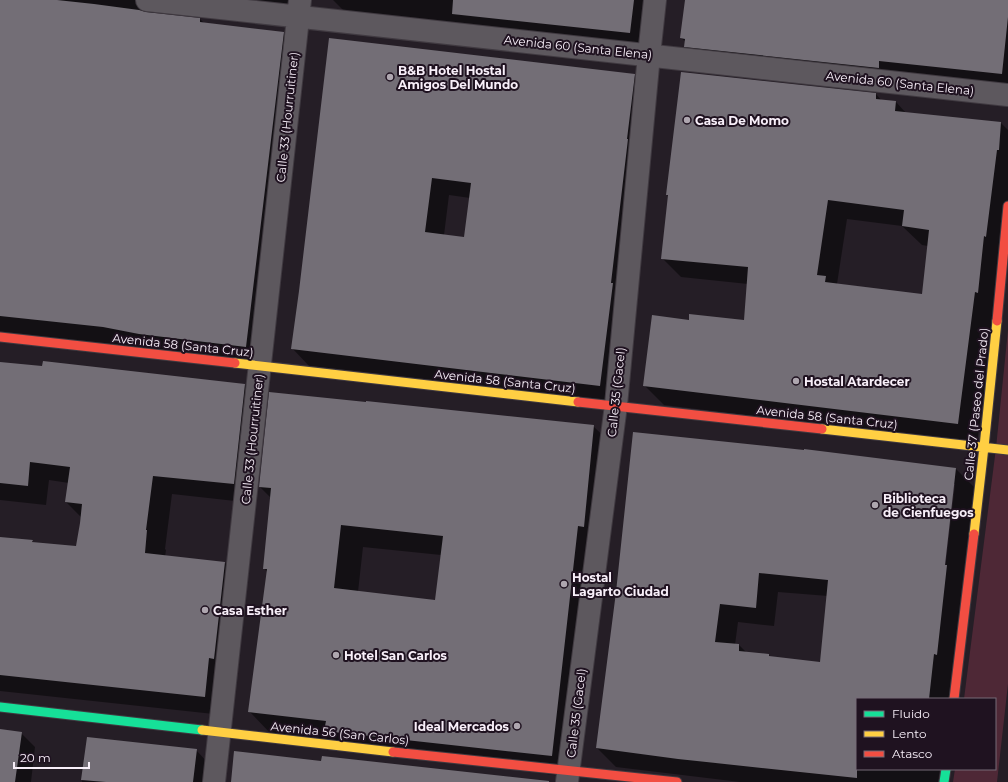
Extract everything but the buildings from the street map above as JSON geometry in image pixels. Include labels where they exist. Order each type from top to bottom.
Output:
[{"type":"main road","name":"Calle 37 (Paseo del Prado)","points":[[954,698],[984,447],[1008,206]]},
{"type":"main road","name":"Avenida 58 (Santa Cruz)","points":[[0,337],[1008,450]]},
{"type":"main road","name":"Avenida 56 (San Carlos)","points":[[0,707],[220,732],[568,776],[677,782]]},
{"type":"main road","points":[[944,782],[946,770]]},
{"type":"street","name":"Avenida 60 (Santa Elena)","points":[[148,0],[299,8],[649,55],[1008,95]]},
{"type":"street","name":"Calle 35 (Gacel)","points":[[568,776],[616,406],[649,55],[656,0]]},
{"type":"street","name":"Calle 33 (Hourruitiner)","points":[[214,782],[299,8]]},
{"type":"shaded area","points":[[1008,330],[1008,684],[997,782],[953,782],[955,770],[996,770],[996,698],[964,698],[996,448]]},
{"type":"traffic: fast","points":[[0,707],[202,730]]},
{"type":"traffic: fast","points":[[944,782],[946,770]]},
{"type":"traffic: slow","points":[[974,534],[997,321]]},
{"type":"traffic: slow","points":[[235,363],[578,402]]},
{"type":"traffic: slow","points":[[822,429],[1008,450]]},
{"type":"traffic: slow","points":[[202,730],[393,752]]},
{"type":"traffic: jam","points":[[997,321],[1008,206]]},
{"type":"traffic: jam","points":[[0,337],[235,363]]},
{"type":"traffic: jam","points":[[578,402],[822,429]]},
{"type":"traffic: jam","points":[[954,698],[974,534]]},
{"type":"traffic: jam","points":[[393,752],[677,782]]},
{"type":"place","name":"B&B Hotel Hostal Amigos Del Mundo","points":[[390,77]]},
{"type":"place","name":"Casa De Momo","points":[[687,120]]},
{"type":"place","name":"Hostal Atardecer","points":[[796,381]]},
{"type":"place","name":"Biblioteca de Cienfuegos","points":[[875,505]]},
{"type":"place","name":"Hostal Lagarto Ciudad","points":[[564,584]]},
{"type":"place","name":"Casa Esther","points":[[205,610]]},
{"type":"place","name":"Hotel San Carlos","points":[[336,655]]},
{"type":"place","name":"Ideal Mercados","points":[[517,726]]}]
